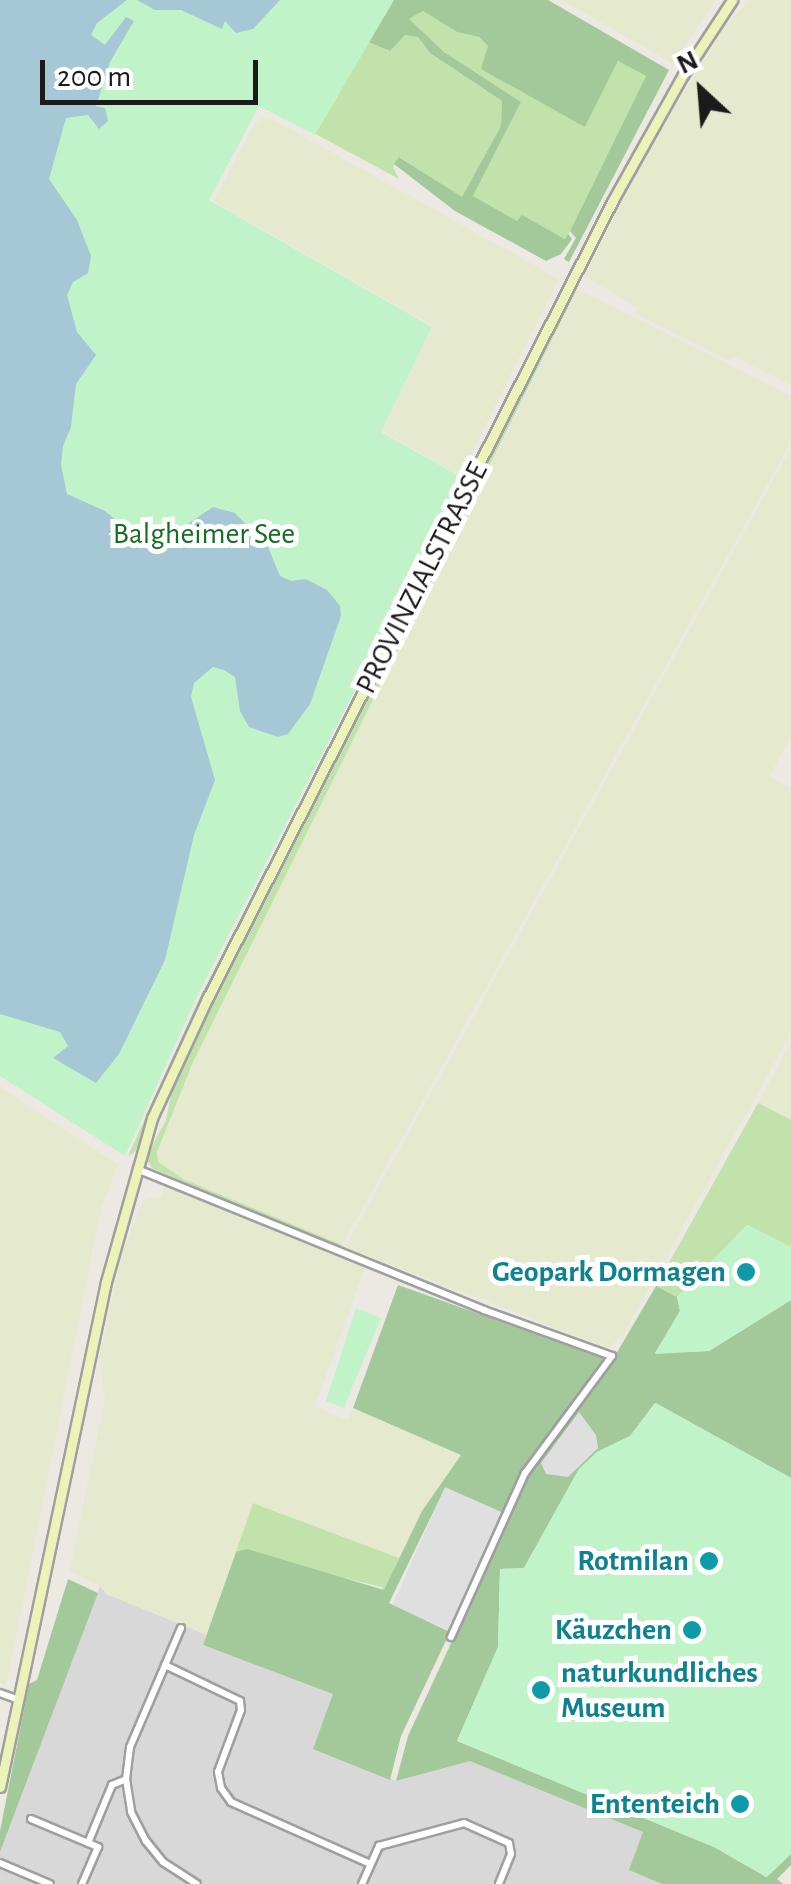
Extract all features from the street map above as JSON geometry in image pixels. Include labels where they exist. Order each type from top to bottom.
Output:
[{"type":"main road","name":"PROVINZIALSTRASSE","points":[[0,1787],[106,1282],[152,1118],[200,1012],[605,216],[683,74],[732,0]]},
{"type":"street","points":[[136,1169],[484,1310],[612,1356],[526,1473],[451,1637]]},
{"type":"street","points":[[181,1628],[130,1747],[126,1778],[131,1812],[146,1841],[163,1862],[197,1884]]},
{"type":"street","points":[[165,1664],[240,1701],[241,1710],[218,1772],[231,1802],[370,1864]]},
{"type":"street","points":[[0,1693],[18,1700]]},
{"type":"street","points":[[88,1843],[112,1785],[126,1778]]},
{"type":"street","points":[[31,1819],[98,1847],[82,1884]]},
{"type":"street","points":[[362,1884],[380,1846],[464,1823],[510,1846],[499,1884]]},
{"type":"street","points":[[0,1863],[50,1884]]},
{"type":"shaded area","points":[[579,1412],[596,1435],[598,1448],[568,1477],[546,1474],[541,1463]]},
{"type":"shaded area","points":[[445,1487],[503,1513],[451,1631],[393,1605]]},
{"type":"shaded area","points":[[100,1586],[107,1594],[207,1635],[203,1645],[334,1694],[314,1748],[396,1781],[470,1760],[644,1832],[630,1870],[662,1884],[0,1884],[0,1852]]},
{"type":"green space","name":"Balgheimer See","points":[[0,0],[394,0],[315,135],[259,106],[209,200],[432,327],[381,432],[464,479],[198,994],[125,1156],[0,1076]]},
{"type":"green space","points":[[326,0],[548,0],[669,70],[569,262],[564,259],[576,238],[570,231],[646,76],[618,61],[585,127],[481,69],[488,46],[479,37],[457,32],[423,11],[409,19],[444,52],[521,102],[473,196],[517,221],[522,215],[565,239],[568,234],[572,239],[561,254],[546,261],[455,211],[394,164],[399,157],[462,197],[501,126],[502,101],[430,53],[418,37],[405,35],[390,51],[364,40]]},
{"type":"green space","points":[[562,0],[716,0],[672,63]]},
{"type":"green space","points":[[749,0],[791,0],[791,385],[733,356],[729,361],[635,313],[638,308],[583,275],[646,147],[650,148],[724,28]]},
{"type":"green space","points":[[320,9],[389,51],[405,35],[418,37],[430,53],[502,101],[501,126],[462,198],[400,157],[393,167],[399,179],[262,105]]},
{"type":"green space","points":[[423,11],[457,32],[478,37],[585,127],[618,61],[646,76],[566,239],[522,216],[518,222],[473,196],[521,102],[444,52],[408,19]]},
{"type":"green space","points":[[270,118],[559,279],[460,476],[382,431],[433,326],[213,201],[254,126],[260,119]]},
{"type":"green space","points":[[577,289],[791,396],[791,442],[342,1245],[183,1179],[157,1162],[157,1152],[193,1062]]},
{"type":"green space","points":[[577,289],[193,1062],[157,1152],[158,1162],[183,1179],[342,1245],[339,1248],[152,1168],[146,1158],[166,1120],[173,1085],[210,1000],[571,292]]},
{"type":"green space","points":[[791,448],[791,736],[769,777],[791,788],[791,1033],[622,1336],[608,1348],[345,1247]]},
{"type":"green space","points":[[479,454],[203,995],[135,1152],[128,1156],[201,995]]},
{"type":"green space","points":[[791,1042],[791,1120],[758,1103]]},
{"type":"green space","points":[[0,1087],[118,1164],[101,1209],[6,1685],[0,1683]]},
{"type":"green space","points":[[758,1103],[791,1120],[791,1247],[747,1225],[677,1297],[656,1286]]},
{"type":"green space","points":[[164,1188],[190,1192],[365,1267],[315,1407],[348,1420],[353,1408],[461,1454],[422,1511],[399,1558],[253,1503],[207,1635],[106,1594],[104,1588],[70,1571],[105,1399],[99,1358],[123,1250],[144,1200],[162,1196]]},
{"type":"green space","name":"Geopark Dormagen","points":[[747,1225],[791,1247],[791,1300],[709,1351],[655,1354],[680,1311],[677,1297]]},
{"type":"green space","points":[[398,1285],[602,1358],[603,1364],[522,1474],[503,1513],[445,1488],[389,1603],[450,1632],[401,1736],[390,1780],[313,1749],[333,1694],[203,1645],[236,1552],[247,1549],[384,1590],[422,1511],[461,1455],[353,1408]]},
{"type":"green space","points":[[656,1286],[677,1297],[680,1311],[655,1353],[709,1351],[791,1300],[791,1478],[655,1403],[630,1436],[597,1452],[579,1469],[524,1568],[500,1569],[498,1647],[457,1741],[714,1847],[766,1877],[791,1854],[791,1865],[777,1879],[783,1884],[662,1884],[629,1870],[643,1832],[470,1761],[396,1781],[408,1736],[529,1475],[609,1366]]},
{"type":"green space","points":[[356,1308],[381,1318],[344,1408],[326,1401]]},
{"type":"green space","points":[[656,1403],[791,1478],[791,1854],[767,1877],[714,1847],[457,1741],[498,1647],[500,1569],[524,1568],[579,1469],[597,1452],[630,1436]]},
{"type":"green space","points":[[253,1503],[399,1558],[384,1592],[382,1587],[236,1552]]},
{"type":"green space","points":[[68,1579],[98,1593],[0,1852],[0,1831],[29,1684],[37,1680]]},
{"type":"water","name":"Balgheimer See","points":[[0,0],[127,0],[97,23],[91,35],[105,45],[126,17],[134,21],[110,62],[96,106],[105,108],[108,121],[99,129],[88,115],[66,118],[49,179],[77,220],[91,256],[88,273],[73,282],[67,295],[77,332],[96,355],[76,384],[71,427],[63,446],[61,465],[67,494],[105,511],[139,539],[177,531],[213,507],[235,513],[268,547],[280,576],[291,581],[306,579],[327,590],[340,606],[341,616],[310,704],[288,734],[278,737],[249,727],[240,711],[235,677],[224,670],[213,667],[194,683],[191,697],[215,780],[194,835],[165,960],[119,1054],[96,1083],[53,1058],[68,1046],[60,1032],[0,1014]]},
{"type":"water","points":[[137,0],[280,0],[253,29],[236,33],[225,21],[222,29],[181,10],[155,10]]},
{"type":"place","name":"Geopark Dormagen","points":[[746,1272]]},
{"type":"place","name":"Rotmilan","points":[[709,1561]]},
{"type":"place","name":"Käuzchen","points":[[692,1630]]},
{"type":"place","name":"naturkundliches Museum","points":[[541,1690]]},
{"type":"place","name":"Ententeich","points":[[740,1804]]}]
